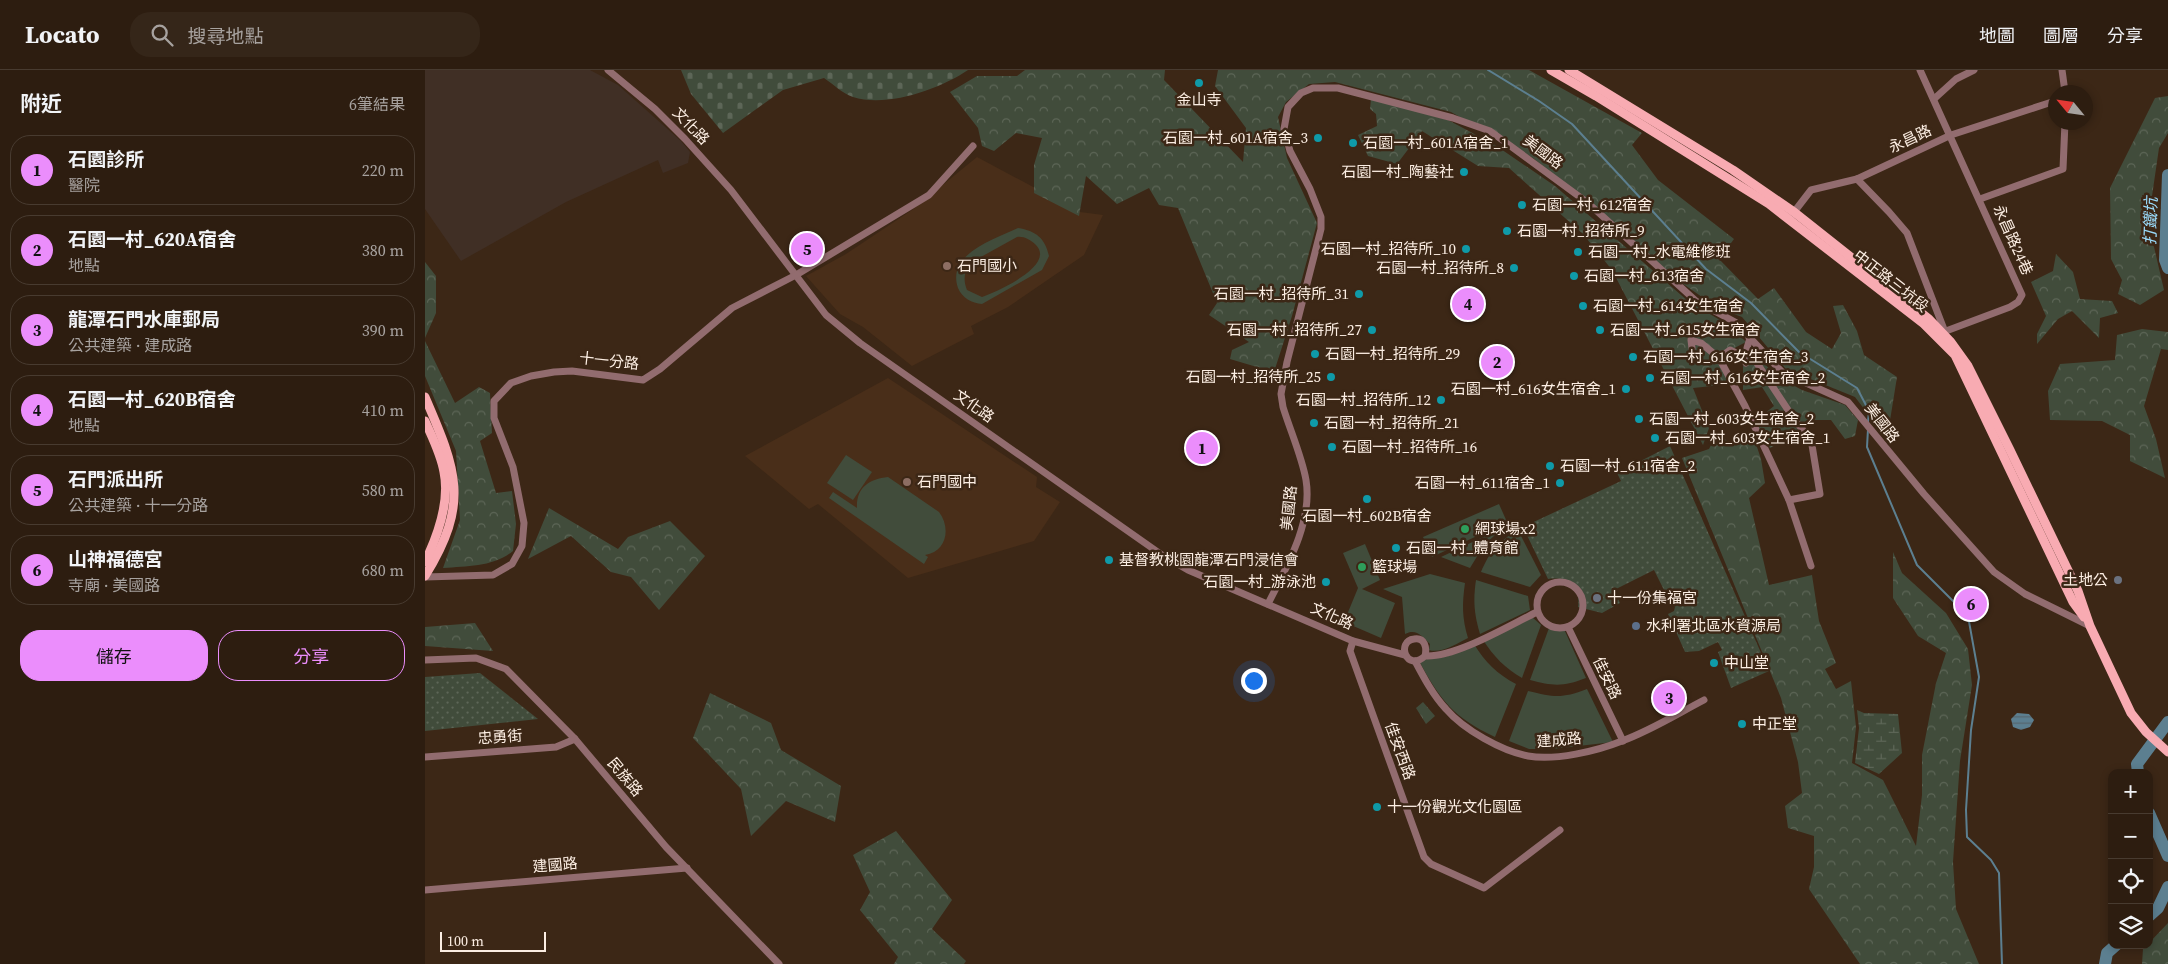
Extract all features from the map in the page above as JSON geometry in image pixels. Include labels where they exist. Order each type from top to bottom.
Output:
[{"type":"main road","name":"中正路三坑段","points":[[1551,70],[1792,215]]},
{"type":"main road","name":"中正路三坑段","points":[[1569,70],[1733,170],[1929,320],[1941,333],[1968,366],[2078,591],[2090,626],[2131,712],[2146,732],[2168,752]]},
{"type":"main road","points":[[425,397],[443,438],[453,472],[455,500],[450,524],[437,557],[425,577]]},
{"type":"main road","points":[[425,421],[444,473],[445,497],[439,526],[425,562]]},
{"type":"street","name":"文化路","points":[[608,70],[655,109],[685,139],[731,190],[827,315],[860,344],[1162,555],[1188,570],[1353,641],[1405,654],[1407,658],[1415,661]]},
{"type":"street","name":"永昌路24巷","points":[[1920,70],[2022,295],[2018,302],[2009,307],[1941,333]]},
{"type":"street","points":[[1934,99],[1956,78],[1974,70]]},
{"type":"street","points":[[2062,70],[2064,85]]},
{"type":"street","name":"美國路","points":[[1268,604],[1298,545],[1307,501],[1306,480],[1281,394],[1287,362],[1321,229],[1321,217],[1310,189],[1290,151],[1284,129],[1288,106],[1301,93],[1313,88],[1338,88],[1453,118],[1490,131],[1588,203],[1696,302],[1735,322],[1783,372],[1848,402],[1872,434],[1994,572],[2025,594],[2090,626]]},
{"type":"street","name":"永昌路","points":[[1792,215],[1811,190],[1857,179],[1951,135],[2048,103]]},
{"type":"street","points":[[1980,199],[2063,169],[2065,130]]},
{"type":"street","name":"十一分路","points":[[425,577],[493,575],[512,564],[522,546],[524,523],[513,467],[494,418],[494,401],[511,383],[531,376],[572,372],[643,380],[660,369],[732,308],[796,275],[929,195],[973,146]]},
{"type":"street","points":[[1857,179],[1907,233],[1941,333]]},
{"type":"street","points":[[1750,338],[1747,348],[1796,422],[1811,439],[1820,494],[1789,500]]},
{"type":"street","points":[[1692,348],[1691,340],[1701,343],[1719,358],[1745,406],[1789,500],[1811,566]]},
{"type":"street","points":[[1719,358],[1730,350],[1742,356],[1746,363]]},
{"type":"street","points":[[1557,582],[1569,584],[1582,596],[1583,609],[1578,620],[1568,627],[1559,629],[1549,626],[1537,612],[1538,597],[1543,589],[1557,582]]},
{"type":"street","points":[[1425,656],[1450,652],[1537,612]]},
{"type":"street","name":"佳安路","points":[[1568,627],[1623,741]]},
{"type":"street","points":[[1405,654],[1404,648],[1407,642],[1413,639],[1420,639],[1425,643],[1427,649],[1425,656],[1421,660],[1415,661]]},
{"type":"street","name":"佳安西路","points":[[1353,641],[1349,650],[1424,857],[1431,864],[1484,888],[1560,830]]},
{"type":"street","name":"民族路","points":[[425,660],[477,658],[505,669],[575,740],[666,847],[779,964]]},
{"type":"street","name":"建成路","points":[[1415,661],[1429,687],[1447,711],[1471,731],[1500,746],[1529,756],[1554,756],[1585,752],[1623,741],[1704,700]]},
{"type":"street","name":"忠勇街","points":[[425,757],[556,747],[575,740]]},
{"type":"street","name":"建國路","points":[[425,890],[687,868]]},
{"type":"shaded area","points":[[425,70],[590,70],[618,85],[681,141],[690,152],[688,163],[663,173],[658,160],[566,202],[461,261],[425,209]]},
{"type":"shaded area","name":"石門國小","points":[[977,157],[1080,212],[1103,215],[1084,255],[1008,307],[971,326],[974,334],[912,366],[863,327],[840,314],[806,276],[846,254],[912,210]]},
{"type":"shaded area","name":"石門國中","points":[[888,378],[1037,477],[1036,487],[1060,502],[1034,541],[908,578],[818,504],[809,509],[745,456]]},
{"type":"green space","points":[[681,70],[968,70],[928,90],[913,95],[881,100],[867,100],[849,96],[824,78],[783,90],[723,133],[691,94]]},
{"type":"green space","points":[[1025,70],[1165,70],[1164,80],[1243,162],[1246,128],[1215,86],[1218,70],[1529,70],[1642,133],[1632,145],[1658,180],[1734,239],[1719,259],[1758,299],[1774,288],[1806,332],[1832,349],[1841,333],[1833,306],[1843,305],[1857,331],[1864,355],[1897,377],[1887,439],[1855,397],[1786,369],[1742,317],[1718,308],[1676,279],[1533,158],[1451,112],[1335,82],[1309,84],[1286,102],[1278,117],[1287,158],[1317,223],[1292,316],[1274,372],[1230,359],[1232,350],[1249,342],[1209,315],[1217,303],[1178,208],[1159,205],[1149,188],[1117,204],[1086,176],[1079,216],[1034,193],[1034,165],[1042,138],[1016,133],[994,151],[982,146],[978,128],[950,92],[977,76],[1017,76]]},
{"type":"green space","points":[[2168,96],[2168,133],[2159,148],[2152,196],[2142,195],[2164,290],[2140,305],[2118,294],[2122,280],[2111,259],[2110,188],[2155,98]]},
{"type":"green space","points":[[1371,99],[1448,120],[1495,145],[1555,186],[1688,301],[1730,326],[1746,342],[1721,355],[1731,384],[1693,388],[1709,428],[1703,445],[1612,270],[1583,234],[1509,168],[1478,166],[1422,131],[1397,164],[1368,156],[1358,135],[1377,126],[1376,114],[1370,109]]},
{"type":"green space","points":[[1018,228],[1035,233],[1045,244],[1049,256],[1042,270],[982,304],[962,295],[958,288],[956,276],[959,265],[975,249]],"holes":[[[1020,237],[1035,244],[1040,252],[1038,260],[1032,269],[1011,284],[982,297],[967,290],[965,276],[970,263]]]},
{"type":"green space","points":[[2056,254],[2073,272],[2080,299],[2112,301],[2118,313],[2100,318],[2099,338],[2072,311],[2058,319],[2037,344],[2037,334],[2046,316],[2031,282],[2053,271]]},
{"type":"green space","points":[[425,262],[436,276],[436,313],[425,338]]},
{"type":"green space","points":[[2142,329],[2168,332],[2168,350],[2161,349],[2144,406],[2156,439],[2165,478],[2130,461],[2130,435],[2102,421],[2050,420],[2048,391],[2060,364],[2115,360],[2117,335]]},
{"type":"green space","points":[[425,341],[455,403],[479,387],[490,393],[492,433],[480,441],[496,493],[512,491],[516,524],[513,551],[489,563],[443,568],[460,520],[456,451],[425,376]]},
{"type":"green space","points":[[1752,350],[1776,376],[1802,390],[1845,405],[1858,420],[1855,436],[1845,439],[1831,420],[1807,420],[1799,432],[1770,448],[1754,422],[1774,406],[1762,387],[1743,390],[1743,364]]},
{"type":"green space","points":[[1718,432],[1731,445],[1753,435],[1761,459],[1765,483],[1749,498],[1769,585],[1812,575],[1819,621],[1836,663],[1825,669],[1836,689],[1851,681],[1856,727],[1852,763],[1883,780],[1916,846],[1922,795],[1922,755],[1936,683],[1946,653],[1918,636],[1893,598],[1893,552],[1902,573],[1946,613],[1968,649],[1972,685],[1960,761],[1953,862],[1956,909],[1979,964],[1860,964],[1809,889],[1814,867],[1814,836],[1788,828],[1785,806],[1802,793],[1798,762],[1781,698],[1682,458],[1709,449]]},
{"type":"green space","points":[[1670,446],[1769,671],[1731,688],[1718,652],[1722,650],[1718,642],[1699,651],[1685,652],[1668,614],[1674,611],[1675,607],[1654,570],[1614,590],[1620,603],[1602,613],[1578,607],[1577,594],[1571,584],[1561,579],[1548,579],[1523,527],[1621,481],[1617,473]]},
{"type":"green space","points":[[846,455],[872,472],[853,500],[827,483]]},
{"type":"green space","points":[[888,477],[939,512],[943,518],[946,532],[945,538],[938,549],[925,555],[928,557],[924,564],[829,498],[833,492],[857,508],[859,495],[865,486],[875,480]]},
{"type":"green space","name":"網球場x2","points":[[1499,504],[1507,522],[1432,557],[1423,537]]},
{"type":"green space","points":[[549,508],[618,549],[628,537],[670,521],[705,556],[659,610],[631,577],[611,572],[571,536],[528,559]]},
{"type":"green space","points":[[1504,527],[1484,545],[1470,568],[1441,557]]},
{"type":"green space","points":[[1518,530],[1541,575],[1530,587],[1481,572],[1495,548],[1505,538]]},
{"type":"green space","points":[[1365,544],[1380,580],[1362,589],[1395,603],[1381,638],[1344,622],[1358,588],[1343,553]]},
{"type":"green space","points":[[1430,574],[1465,583],[1463,611],[1468,638],[1439,651],[1429,650],[1430,644],[1416,632],[1405,634],[1402,597],[1383,589]]},
{"type":"green space","points":[[1476,580],[1528,596],[1530,610],[1480,634],[1475,607]]},
{"type":"green space","points":[[1532,617],[1541,625],[1522,678],[1500,662],[1483,640]]},
{"type":"green space","points":[[475,623],[493,651],[425,646],[425,627]]},
{"type":"green space","points":[[1549,628],[1564,629],[1586,678],[1558,685],[1530,680]]},
{"type":"green space","points":[[1474,644],[1492,667],[1516,684],[1495,737],[1458,715],[1449,706],[1434,687],[1419,661],[1428,656],[1446,657]]},
{"type":"green space","points":[[480,673],[538,719],[425,731],[425,677]]},
{"type":"green space","points":[[1587,689],[1613,742],[1553,749],[1529,749],[1509,741],[1528,691],[1545,695],[1564,696]]},
{"type":"green space","points":[[710,693],[771,723],[781,750],[841,786],[835,822],[786,801],[751,836],[741,789],[693,738]]},
{"type":"green space","points":[[1423,702],[1435,716],[1426,724],[1416,708]]},
{"type":"green space","points":[[1857,710],[1864,713],[1898,714],[1902,753],[1879,774],[1855,763],[1859,728]]},
{"type":"green space","points":[[896,831],[952,900],[932,929],[966,961],[964,964],[894,964],[898,957],[860,910],[870,892],[853,855]]},
{"type":"green space","points":[[2168,923],[2168,964],[2142,964],[2143,949],[2153,949],[2153,939]]},
{"type":"water","points":[[2017,713],[2029,714],[2034,720],[2030,727],[2021,730],[2013,727],[2011,719]]},
{"type":"waterway","points":[[1488,70],[1539,101],[1572,124],[1706,269],[1751,303],[1799,352],[1857,388],[1869,411],[1868,422]]},
{"type":"waterway","name":"打鐵坑","points":[[2168,175],[2165,260],[2168,268]]},
{"type":"waterway","points":[[1868,429],[1867,447],[1917,565],[1968,616],[1979,677],[1971,730],[1966,810],[1967,837],[1991,860],[1999,873],[2002,964]]},
{"type":"waterway","name":"打鐵坑","points":[[2138,769],[2137,764],[2168,722]]},
{"type":"waterway","name":"打鐵坑","points":[[2149,814],[2168,856]]},
{"type":"waterway","name":"打鐵坑","points":[[2153,912],[2158,908],[2168,887]]},
{"type":"waterway","name":"打鐵坑","points":[[2105,964],[2107,953],[2112,949]]},
{"type":"place","name":"金山寺","points":[[1199,83]]},
{"type":"place","name":"石園一村_601A宿舍_3","points":[[1318,138]]},
{"type":"place","name":"石園一村_601A宿舍_1","points":[[1353,143]]},
{"type":"place","name":"石園一村_陶藝社","points":[[1464,172]]},
{"type":"place","name":"石園一村_612宿舍","points":[[1522,205]]},
{"type":"place","name":"石園一村_招待所_9","points":[[1507,231]]},
{"type":"place","name":"石門派出所","points":[[807,249]]},
{"type":"place","name":"石園一村_招待所_10","points":[[1466,249]]},
{"type":"place","name":"石園一村_水電維修班","points":[[1578,252]]},
{"type":"place","name":"石門國小","points":[[947,266]]},
{"type":"place","name":"石園一村_招待所_8","points":[[1514,268]]},
{"type":"place","name":"石園一村_613宿舍","points":[[1574,276]]},
{"type":"place","name":"石園一村_招待所_31","points":[[1359,294]]},
{"type":"place","name":"石園一村_620B宿舍","points":[[1468,304]]},
{"type":"place","name":"石園一村_614女生宿舍","points":[[1583,306]]},
{"type":"place","name":"石園一村_招待所_27","points":[[1372,330]]},
{"type":"place","name":"石園一村_615女生宿舍","points":[[1600,330]]},
{"type":"place","name":"石園一村_招待所_29","points":[[1315,354]]},
{"type":"place","name":"石園一村_616女生宿舍_3","points":[[1633,357]]},
{"type":"place","name":"石園一村_620A宿舍","points":[[1497,362]]},
{"type":"place","name":"石園一村_招待所_25","points":[[1331,377]]},
{"type":"place","name":"石園一村_616女生宿舍_2","points":[[1650,378]]},
{"type":"place","name":"石園一村_616女生宿舍_1","points":[[1626,389]]},
{"type":"place","name":"石園一村_招待所_12","points":[[1441,400]]},
{"type":"place","name":"石園一村_603女生宿舍_2","points":[[1639,419]]},
{"type":"place","name":"石園一村_招待所_21","points":[[1314,423]]},
{"type":"place","name":"石園一村_603女生宿舍_1","points":[[1655,438]]},
{"type":"place","name":"石園一村_招待所_16","points":[[1332,447]]},
{"type":"place","name":"石園診所","points":[[1202,448]]},
{"type":"place","name":"石園一村_611宿舍_2","points":[[1550,466]]},
{"type":"place","name":"石門國中","points":[[907,482]]},
{"type":"place","name":"石園一村_611宿舍_1","points":[[1560,483]]},
{"type":"place","name":"石園一村_602B宿舍","points":[[1367,499]]},
{"type":"place","name":"網球場x2","points":[[1465,529]]},
{"type":"place","name":"石園一村_體育館","points":[[1396,548]]},
{"type":"place","name":"基督教桃園龍潭石門浸信會","points":[[1109,560]]},
{"type":"place","name":"籃球場","points":[[1362,567]]},
{"type":"place","name":"土地公","points":[[2118,580]]},
{"type":"place","name":"石園一村_游泳池","points":[[1326,582]]},
{"type":"place","name":"十一份集福宮","points":[[1597,598]]},
{"type":"place","name":"山神福德宮","points":[[1971,604]]},
{"type":"place","name":"水利署北區水資源局","points":[[1636,626]]},
{"type":"place","name":"中山堂","points":[[1714,663]]},
{"type":"place","name":"龍潭石門水庫郵局","points":[[1669,698]]},
{"type":"place","name":"中正堂","points":[[1742,724]]},
{"type":"place","name":"十一份觀光文化園區","points":[[1377,807]]}]
